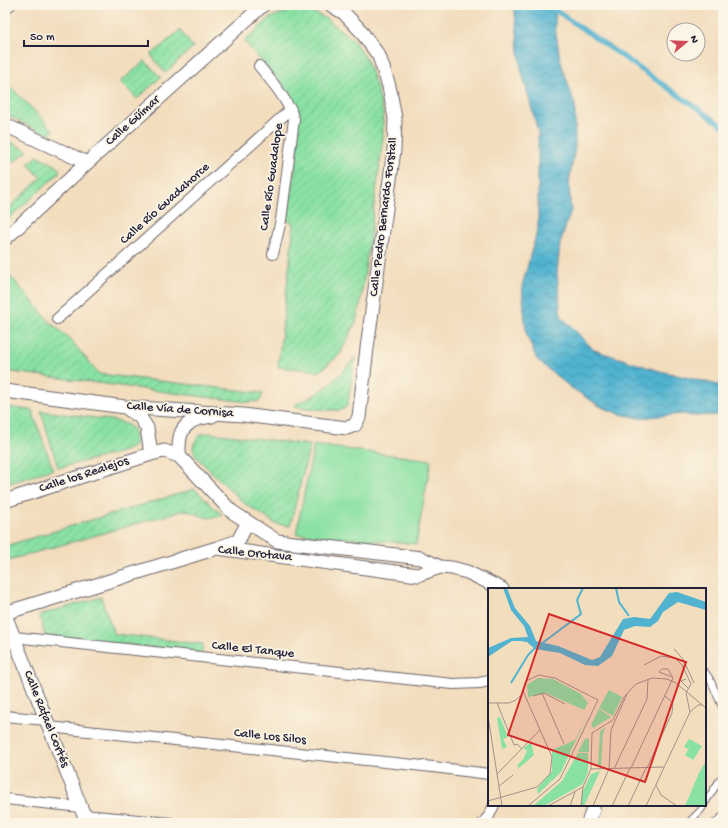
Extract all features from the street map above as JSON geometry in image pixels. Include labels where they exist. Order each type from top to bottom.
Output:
[{"type":"street","points":[[5,9],[10,5]]},
{"type":"street","name":"Calle Güímar","points":[[5,239],[87,163],[263,5]]},
{"type":"street","name":"Calle Pedro Bernardo Forstall","points":[[331,5],[344,13],[360,30],[379,56],[389,86],[395,118],[394,150],[359,417],[355,425]]},
{"type":"street","name":"Calle Río Guadalope","points":[[259,66],[284,97],[291,110],[294,120],[281,220],[273,254]]},
{"type":"street","name":"Calle Río Guadahorce","points":[[57,319],[291,110]]},
{"type":"street","points":[[5,125],[87,163]]},
{"type":"street","name":"Calle Vía de Cornisa","points":[[5,392],[124,407],[221,413],[347,428],[355,425]]},
{"type":"street","points":[[124,407],[140,417],[147,428],[151,454]]},
{"type":"street","points":[[147,428],[154,419],[168,409],[178,418],[182,430]]},
{"type":"street","points":[[221,413],[191,421],[182,430],[179,441],[179,456],[231,511],[277,541],[421,558],[440,567],[452,568],[467,572],[500,588]]},
{"type":"street","name":"Calle los Realejos","points":[[5,501],[151,454],[164,451],[179,456]]},
{"type":"street","points":[[217,548],[238,541],[248,522]]},
{"type":"street","name":"Calle Orotava","points":[[5,614],[217,548],[418,575],[440,567]]},
{"type":"street","name":"Calle Rafael Cortés","points":[[5,614],[84,815]]},
{"type":"street","name":"Calle El Tanque","points":[[14,637],[453,684],[488,681]]},
{"type":"street","name":"Calle Los Silos","points":[[5,716],[48,723],[488,774]]},
{"type":"street","points":[[5,799],[84,815],[171,823]]},
{"type":"street","points":[[483,823],[489,816],[494,806]]},
{"type":"street","points":[[588,823],[593,806]]},
{"type":"lane","points":[[706,673],[710,678],[723,709]]},
{"type":"lane","points":[[706,801],[723,775]]},
{"type":"lane","points":[[688,823],[703,806]]},
{"type":"lane","points":[[715,823],[723,816]]},
{"type":"green space","points":[[307,9],[327,19],[352,39],[366,58],[377,88],[383,113],[383,139],[360,306],[356,322],[340,354],[319,372],[278,367],[294,223],[287,221],[299,130],[295,111],[283,86],[244,41],[270,18],[288,11]]},
{"type":"green space","points":[[180,30],[193,47],[165,73],[151,55]]},
{"type":"green space","points":[[145,61],[161,77],[137,99],[120,82]]},
{"type":"green space","points":[[5,81],[54,131],[47,135],[5,114]]},
{"type":"green space","points":[[7,140],[28,151],[13,162],[5,152],[5,141]]},
{"type":"green space","points":[[38,156],[57,166],[59,173],[5,222],[5,211],[41,178],[28,164]]},
{"type":"green space","points":[[5,270],[52,324],[69,338],[99,374],[263,393],[260,401],[248,402],[5,371]]},
{"type":"green space","points":[[355,357],[348,404],[344,409],[328,410],[295,406],[296,404],[322,391],[336,379]]},
{"type":"green space","points":[[5,407],[32,410],[53,469],[5,485]]},
{"type":"green space","points":[[41,411],[112,420],[127,424],[134,433],[135,444],[131,448],[122,452],[58,468]]},
{"type":"green space","points":[[211,433],[310,445],[290,526],[276,524],[244,503],[199,460],[193,450],[194,444],[201,434]]},
{"type":"green space","points":[[314,445],[431,460],[416,544],[296,534]]},
{"type":"green space","points":[[195,489],[223,516],[208,518],[185,510],[5,561],[5,546]]},
{"type":"green space","points":[[101,597],[114,634],[203,644],[202,653],[45,636],[39,615]]},
{"type":"water","points":[[514,5],[556,5],[555,27],[560,59],[575,105],[575,146],[569,184],[571,210],[560,244],[557,273],[561,316],[594,350],[656,370],[723,386],[723,416],[692,416],[683,414],[639,418],[620,414],[601,407],[570,387],[537,360],[526,333],[522,286],[538,228],[538,132],[521,69]]},
{"type":"waterway","points":[[548,5],[723,126]]}]
